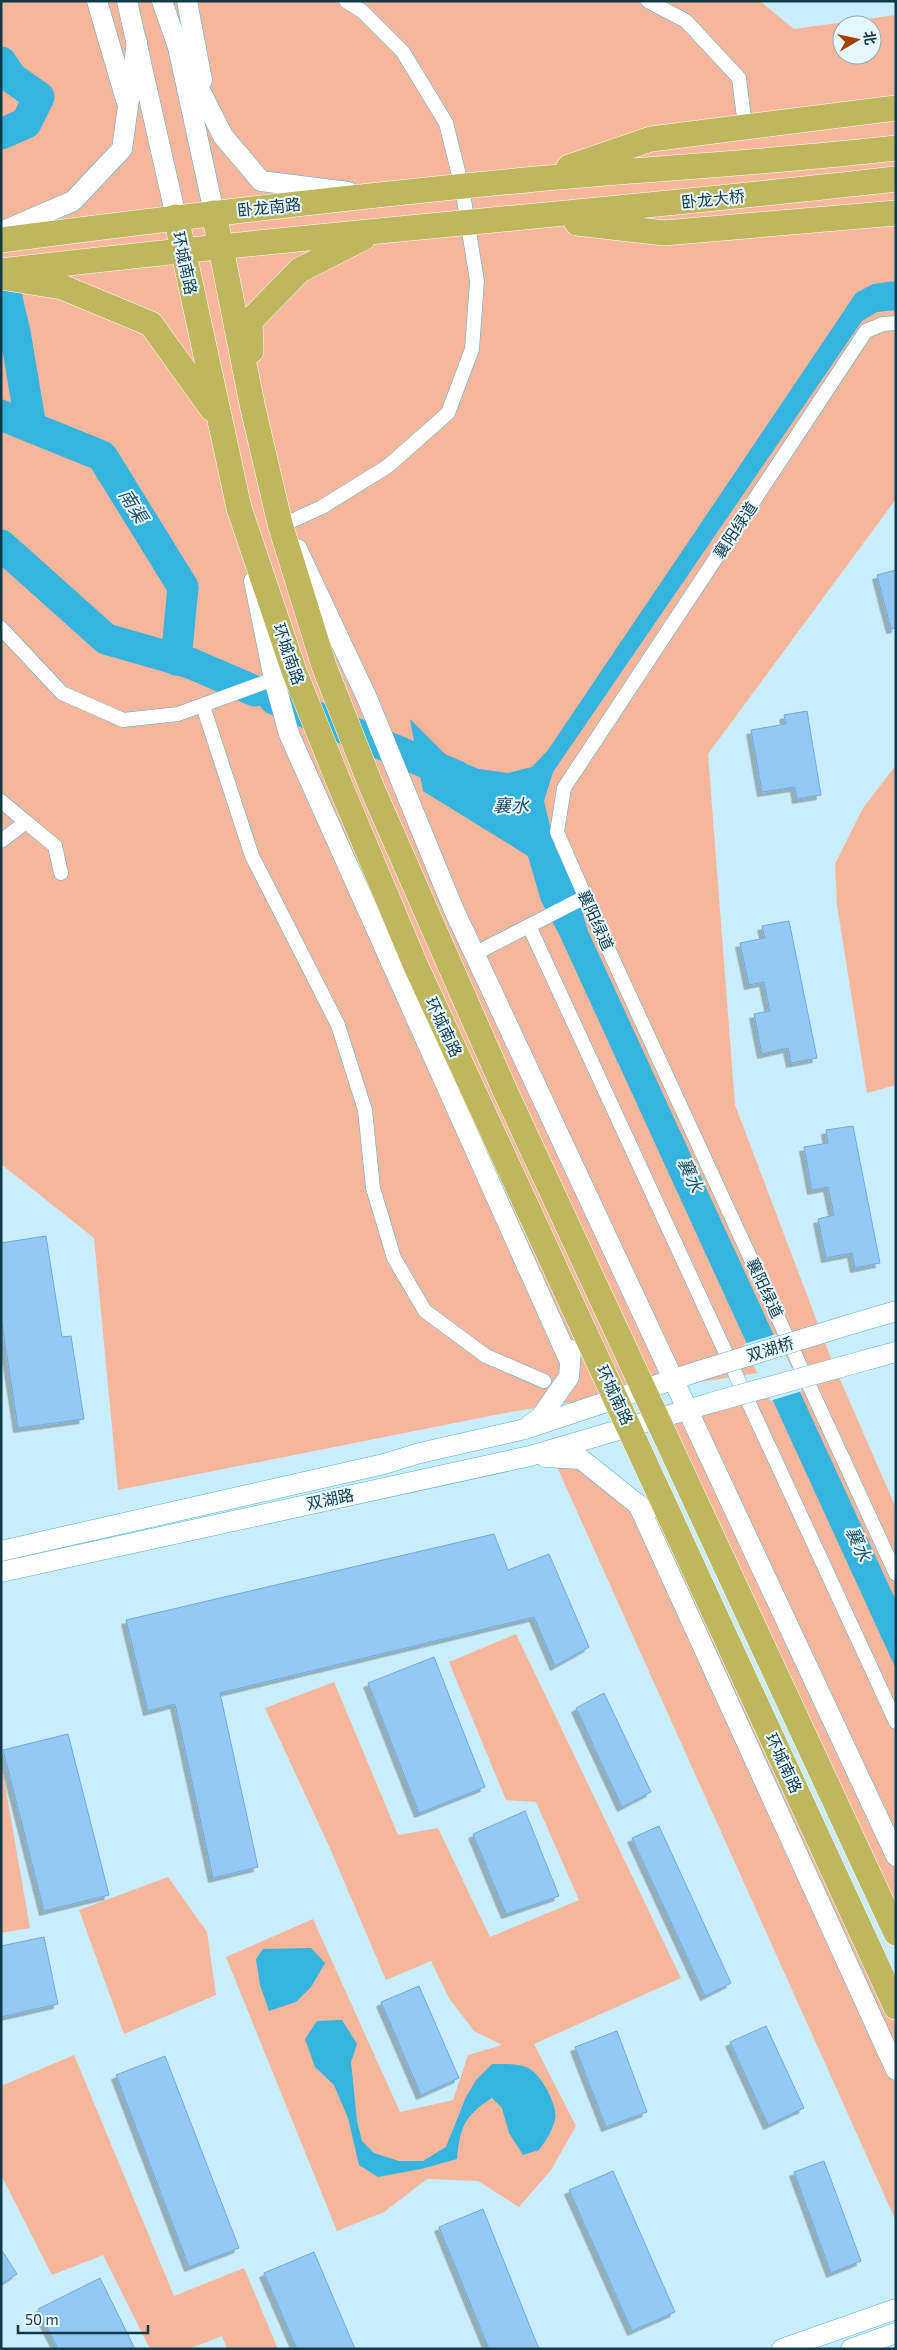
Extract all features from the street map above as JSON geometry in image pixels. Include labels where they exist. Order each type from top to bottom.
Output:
[{"type":"highway","points":[[536,179],[651,139],[896,108]]},
{"type":"highway","name":"卧龙大桥","points":[[536,179],[800,159],[896,148]]},
{"type":"highway","name":"卧龙南路","points":[[1,240],[176,217],[536,179]]},
{"type":"highway","name":"卧龙大桥","points":[[530,218],[896,179]]},
{"type":"highway","name":"环城南路","points":[[214,213],[252,404],[280,524],[324,666],[372,788],[506,1093],[896,1934]]},
{"type":"highway","points":[[530,218],[664,233],[896,213]]},
{"type":"highway","name":"环城南路","points":[[176,217],[239,508],[284,675],[340,785],[415,964],[896,2006]]},
{"type":"highway","name":"卧龙南路","points":[[1,271],[182,249],[530,218]]},
{"type":"highway","points":[[252,404],[250,321],[300,270],[377,231]]},
{"type":"highway","points":[[1,277],[62,288],[152,324],[218,418]]},
{"type":"street","points":[[97,1],[128,107]]},
{"type":"street","name":"环城南路","points":[[127,1],[138,42],[176,217]]},
{"type":"street","name":"环城南路","points":[[162,1],[178,47],[214,213]]},
{"type":"street","points":[[186,1],[206,104]]},
{"type":"street","points":[[285,524],[322,507],[388,466],[448,413],[472,349],[477,281],[462,187],[446,123],[404,52],[362,11],[346,1]]},
{"type":"street","points":[[648,1],[686,21],[739,78],[745,126]]},
{"type":"street","points":[[1,232],[72,201],[122,149],[138,42]]},
{"type":"street","points":[[178,47],[223,136],[261,181],[378,196]]},
{"type":"street","name":"襄阳绿道","points":[[896,323],[883,324],[866,331],[564,788],[557,832],[585,897],[896,1574]]},
{"type":"street","points":[[274,499],[367,698],[453,908],[474,954],[689,1410],[896,1856]]},
{"type":"street","points":[[1,628],[62,693],[123,720],[178,714],[284,675],[289,734],[570,1362]]},
{"type":"street","points":[[203,706],[252,856],[338,1024],[365,1110],[373,1188],[394,1258],[425,1311],[486,1356],[544,1381]]},
{"type":"street","points":[[1,801],[55,846],[61,873]]},
{"type":"street","points":[[1,841],[26,822]]},
{"type":"street","points":[[474,954],[585,897]]},
{"type":"street","points":[[533,924],[896,1722]]},
{"type":"street","points":[[525,1429],[540,1418],[569,1377],[574,1307]]},
{"type":"street","name":"双湖桥","points":[[644,1388],[896,1311]]},
{"type":"street","points":[[657,1419],[896,1352]]},
{"type":"street","name":"双湖路","points":[[1,1551],[374,1466],[420,1453],[525,1429],[644,1388]]},
{"type":"street","name":"双湖路","points":[[1,1572],[530,1456],[657,1419]]},
{"type":"street","points":[[530,1456],[581,1459],[681,1539]]},
{"type":"street","points":[[638,1504],[896,2070]]},
{"type":"street","points":[[782,2349],[896,2309]]},
{"type":"street","points":[[851,2349],[896,2333]]},
{"type":"shaded area","points":[[1,1],[760,1],[794,29],[832,24],[832,65],[882,65],[882,17],[896,15],[896,499],[708,754],[735,1105],[832,1361],[896,1508],[896,1933],[657,1419],[827,1362],[510,1412],[118,1490],[94,1238],[1,1164]]},
{"type":"shaded area","points":[[896,765],[896,1085],[867,1093],[837,905],[835,864],[863,808]]},
{"type":"shaded area","points":[[553,1458],[581,1459],[681,1539],[896,2007],[896,2221]]},
{"type":"shaded area","points":[[516,1634],[681,1978],[534,2044],[576,2126],[551,2170],[519,2207],[478,2181],[427,2179],[384,2212],[337,2231],[226,1957],[313,1919],[400,2112],[453,2100],[468,2055],[502,2045],[474,2031],[449,1998],[431,1961],[386,1980],[329,1846],[265,1708],[334,1682],[398,1835],[438,1828],[490,1937],[579,1900],[536,1802],[506,1800],[449,1662]]},
{"type":"shaded area","points":[[1,1762],[30,1928],[1,1933]]},
{"type":"shaded area","points":[[168,1877],[207,1932],[216,1995],[124,2034],[79,1910]]},
{"type":"shaded area","points":[[74,2055],[174,2296],[244,2268],[278,2349],[227,2349],[222,2336],[189,2349],[150,2349],[103,2255],[52,2275],[1,2175],[1,2086]]},
{"type":"water","name":"襄水","points":[[896,281],[896,310],[877,312],[862,321],[553,772],[544,801],[555,847],[575,889],[588,931],[896,1601],[896,1669],[559,934],[541,901],[528,856],[423,791],[410,719],[447,756],[479,769],[508,773],[532,767],[548,750],[856,293],[873,284]]},
{"type":"water","points":[[311,1948],[325,1963],[311,1987],[296,2002],[269,2011],[260,1985],[256,1959],[263,1949]]},
{"type":"water","points":[[342,2020],[357,2044],[351,2062],[357,2121],[362,2141],[374,2153],[399,2161],[423,2161],[446,2147],[466,2097],[476,2080],[492,2064],[512,2064],[530,2069],[544,2084],[552,2099],[555,2113],[554,2123],[548,2136],[539,2150],[523,2155],[509,2133],[502,2108],[492,2098],[475,2111],[465,2123],[460,2138],[457,2159],[421,2169],[378,2177],[359,2165],[348,2118],[334,2085],[315,2067],[305,2039],[317,2021]]},
{"type":"pier","points":[[776,1334],[802,1391],[770,1401],[744,1344]]},
{"type":"building","points":[[896,570],[896,628],[891,629],[877,575]]},
{"type":"building","points":[[807,711],[821,795],[797,799],[795,787],[762,792],[751,730],[786,724],[784,715]]},
{"type":"building","points":[[789,921],[817,1058],[791,1063],[788,1048],[762,1054],[754,1014],[770,1011],[764,982],[749,985],[740,943],[765,938],[762,926]]},
{"type":"building","points":[[853,1126],[880,1263],[855,1268],[852,1253],[826,1258],[818,1219],[834,1215],[828,1187],[812,1190],[804,1147],[828,1143],[826,1130]]},
{"type":"building","points":[[46,1236],[62,1337],[71,1336],[84,1419],[18,1428],[1,1317],[1,1243]]},
{"type":"building","points":[[494,1534],[508,1570],[549,1554],[589,1647],[555,1666],[534,1617],[220,1693],[258,1867],[213,1878],[175,1704],[148,1711],[126,1620]]},
{"type":"building","points":[[434,1657],[485,1787],[419,1813],[368,1683]]},
{"type":"building","points":[[604,1693],[651,1792],[622,1807],[576,1708]]},
{"type":"building","points":[[68,1734],[109,1895],[44,1911],[3,1750]]},
{"type":"building","points":[[525,1811],[559,1896],[506,1914],[473,1834]]},
{"type":"building","points":[[659,1826],[731,1983],[705,1996],[632,1838]]},
{"type":"building","points":[[44,1937],[58,2004],[1,2017],[1,1946]]},
{"type":"building","points":[[419,1986],[459,2078],[421,2095],[381,2002]]},
{"type":"building","points":[[766,2026],[804,2108],[768,2125],[730,2042]]},
{"type":"building","points":[[617,2031],[647,2112],[606,2127],[575,2047]]},
{"type":"building","points":[[165,2056],[239,2248],[189,2267],[116,2075]]},
{"type":"building","points":[[824,2161],[861,2261],[831,2273],[794,2172]]},
{"type":"building","points":[[613,2171],[675,2312],[632,2331],[569,2190]]},
{"type":"building","points":[[483,2209],[539,2349],[489,2349],[439,2227]]},
{"type":"building","points":[[1,2249],[17,2274],[1,2284]]},
{"type":"building","points":[[314,2252],[355,2349],[297,2349],[264,2273]]},
{"type":"building","points":[[100,2278],[135,2349],[58,2349],[38,2309]]},
{"type":"waterway","points":[[1,62],[12,78],[39,97],[26,123],[1,134]]},
{"type":"waterway","points":[[3,282],[15,332],[31,427]]},
{"type":"waterway","name":"南渠","points":[[1,415],[102,456],[183,587],[176,660]]},
{"type":"waterway","name":"南渠","points":[[1,545],[106,639],[190,663],[255,691]]},
{"type":"waterway","name":"襄水","points":[[274,699],[457,776]]}]
